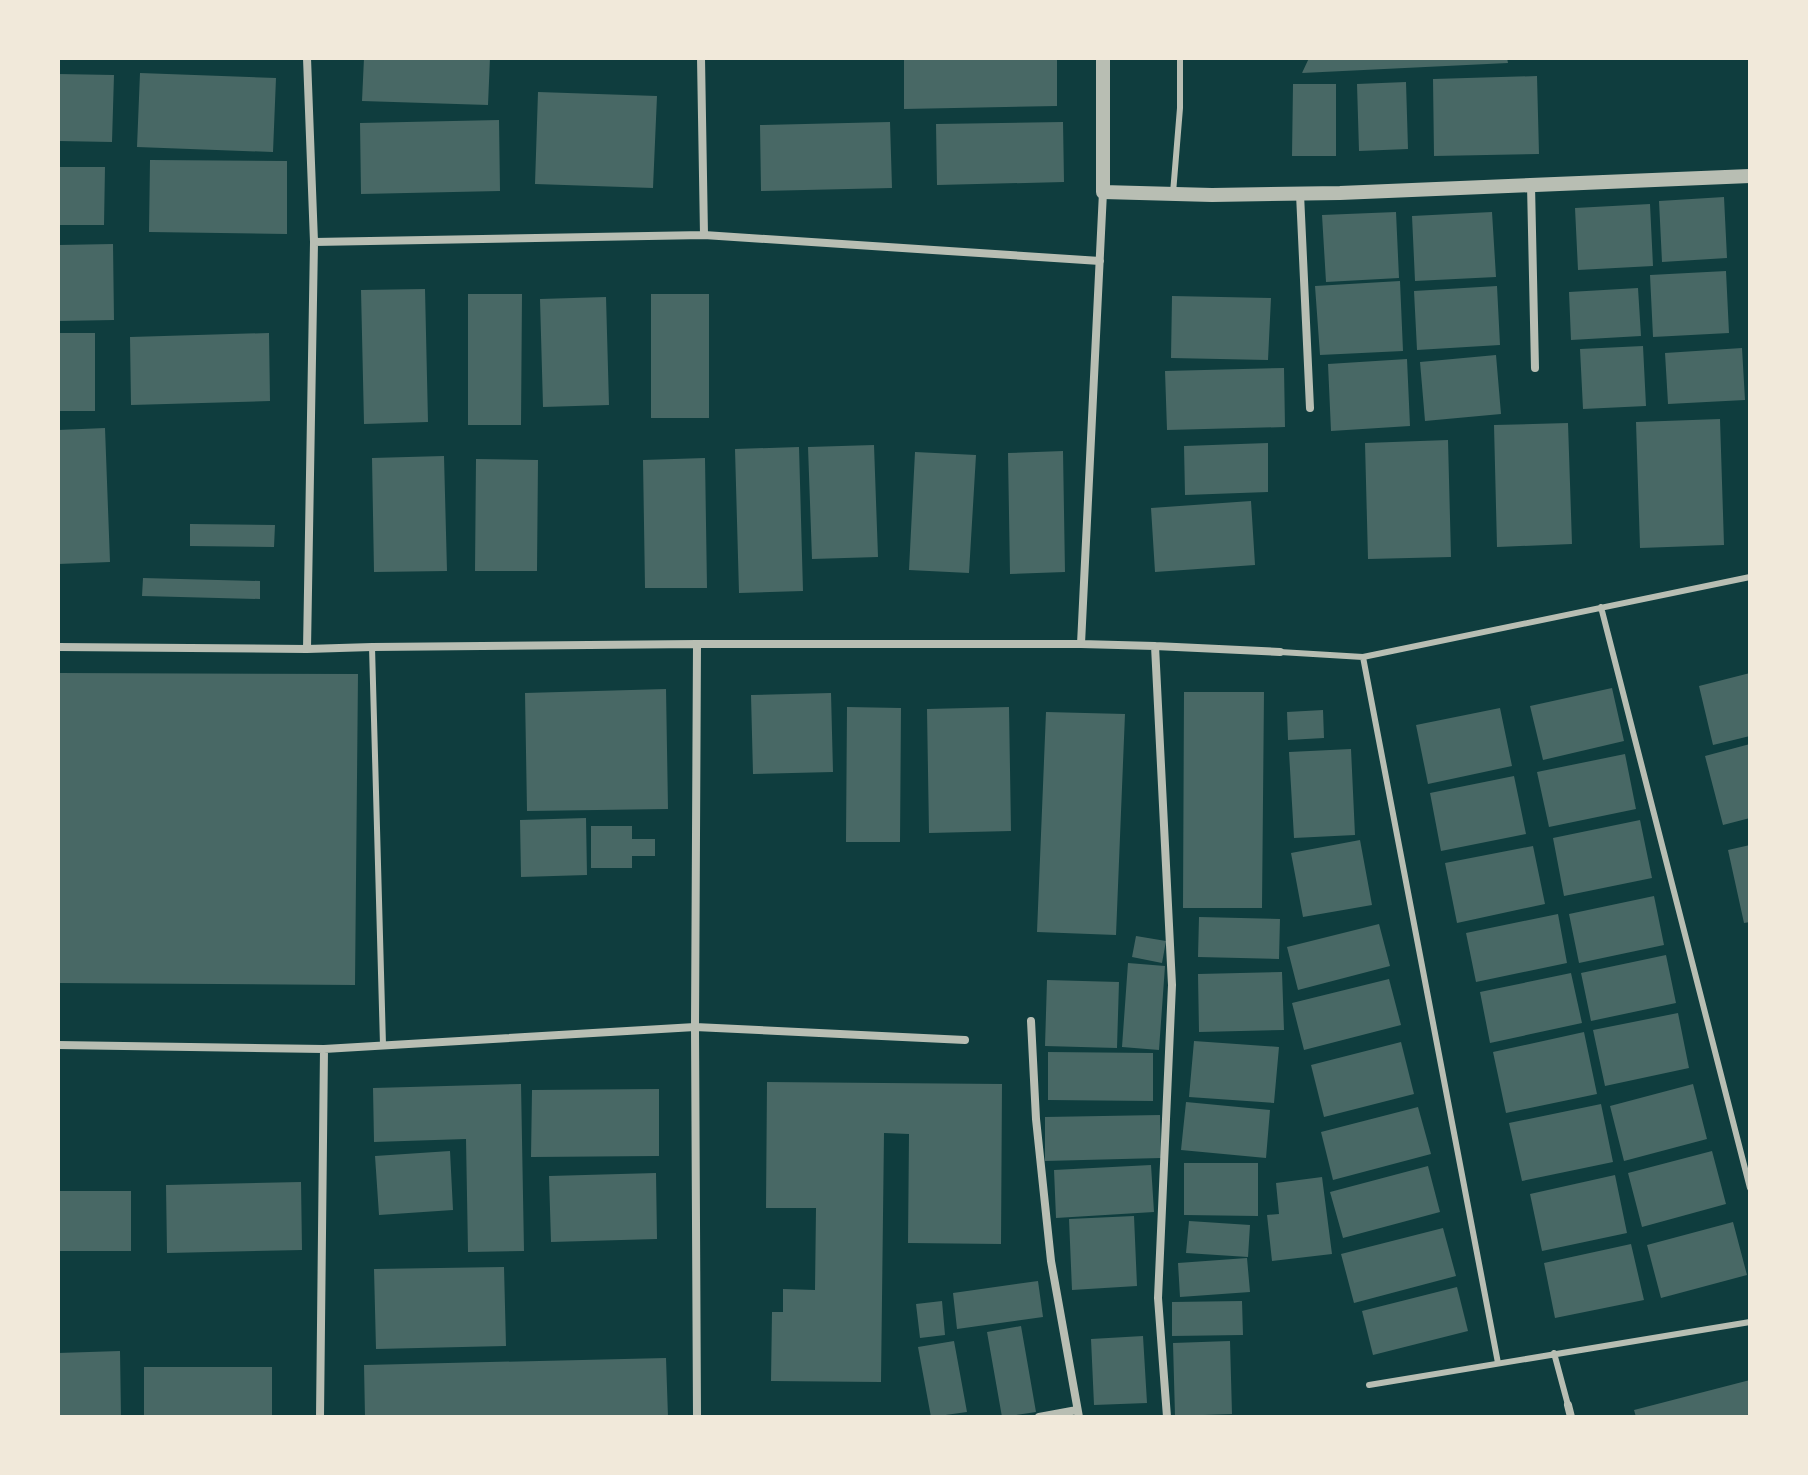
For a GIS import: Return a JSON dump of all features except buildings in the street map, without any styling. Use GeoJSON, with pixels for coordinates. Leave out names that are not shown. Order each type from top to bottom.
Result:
{"type":"FeatureCollection","features":[{"type":"Feature","properties":{"kind":"street"},"geometry":{"type":"LineString","coordinates":[[307,58],[314,242],[307,649]]}},
{"type":"Feature","properties":{"kind":"street"},"geometry":{"type":"LineString","coordinates":[[701,58],[704,235]]}},
{"type":"Feature","properties":{"kind":"street"},"geometry":{"type":"LineString","coordinates":[[1081,644],[1103,192],[1103,58]]}},
{"type":"Feature","properties":{"kind":"street"},"geometry":{"type":"LineString","coordinates":[[1103,192],[1300,194],[1750,176]]}},
{"type":"Feature","properties":{"kind":"street"},"geometry":{"type":"LineString","coordinates":[[1531,185],[1535,368]]}},
{"type":"Feature","properties":{"kind":"street"},"geometry":{"type":"LineString","coordinates":[[1300,194],[1310,408]]}},
{"type":"Feature","properties":{"kind":"street"},"geometry":{"type":"LineString","coordinates":[[314,242],[704,235],[1100,261]]}},
{"type":"Feature","properties":{"kind":"street"},"geometry":{"type":"LineString","coordinates":[[58,647],[307,649],[697,644],[1081,644],[1280,652]]}},
{"type":"Feature","properties":{"kind":"street"},"geometry":{"type":"LineString","coordinates":[[697,644],[697,1417]]}},
{"type":"Feature","properties":{"kind":"street"},"geometry":{"type":"LineString","coordinates":[[1155,646],[1172,985],[1158,1298],[1167,1417]]}},
{"type":"Feature","properties":{"kind":"street"},"geometry":{"type":"LineString","coordinates":[[1031,1021],[1036,1119],[1051,1261],[1078,1414],[1039,1417]]}},
{"type":"Feature","properties":{"kind":"street"},"geometry":{"type":"LineString","coordinates":[[58,1045],[324,1049],[695,1027],[965,1040]]}},
{"type":"Feature","properties":{"kind":"street"},"geometry":{"type":"LineString","coordinates":[[320,1417],[324,1049]]}},
{"type":"Feature","properties":{"kind":"street"},"geometry":{"type":"LineString","coordinates":[[1568,1405],[1571,1417]]}},
{"type":"Feature","properties":{"kind":"lane"},"geometry":{"type":"LineString","coordinates":[[1173,193],[1180,108],[1180,58]]}},
{"type":"Feature","properties":{"kind":"lane"},"geometry":{"type":"LineString","coordinates":[[1280,652],[1363,657],[1750,577]]}},
{"type":"Feature","properties":{"kind":"lane"},"geometry":{"type":"LineString","coordinates":[[1601,607],[1750,1188]]}},
{"type":"Feature","properties":{"kind":"lane"},"geometry":{"type":"LineString","coordinates":[[372,647],[383,1045]]}},
{"type":"Feature","properties":{"kind":"lane"},"geometry":{"type":"LineString","coordinates":[[1363,657],[1498,1363]]}},
{"type":"Feature","properties":{"kind":"lane"},"geometry":{"type":"LineString","coordinates":[[1369,1385],[1750,1322]]}},
{"type":"Feature","properties":{"kind":"lane"},"geometry":{"type":"LineString","coordinates":[[1554,1353],[1568,1405]]}}]}
